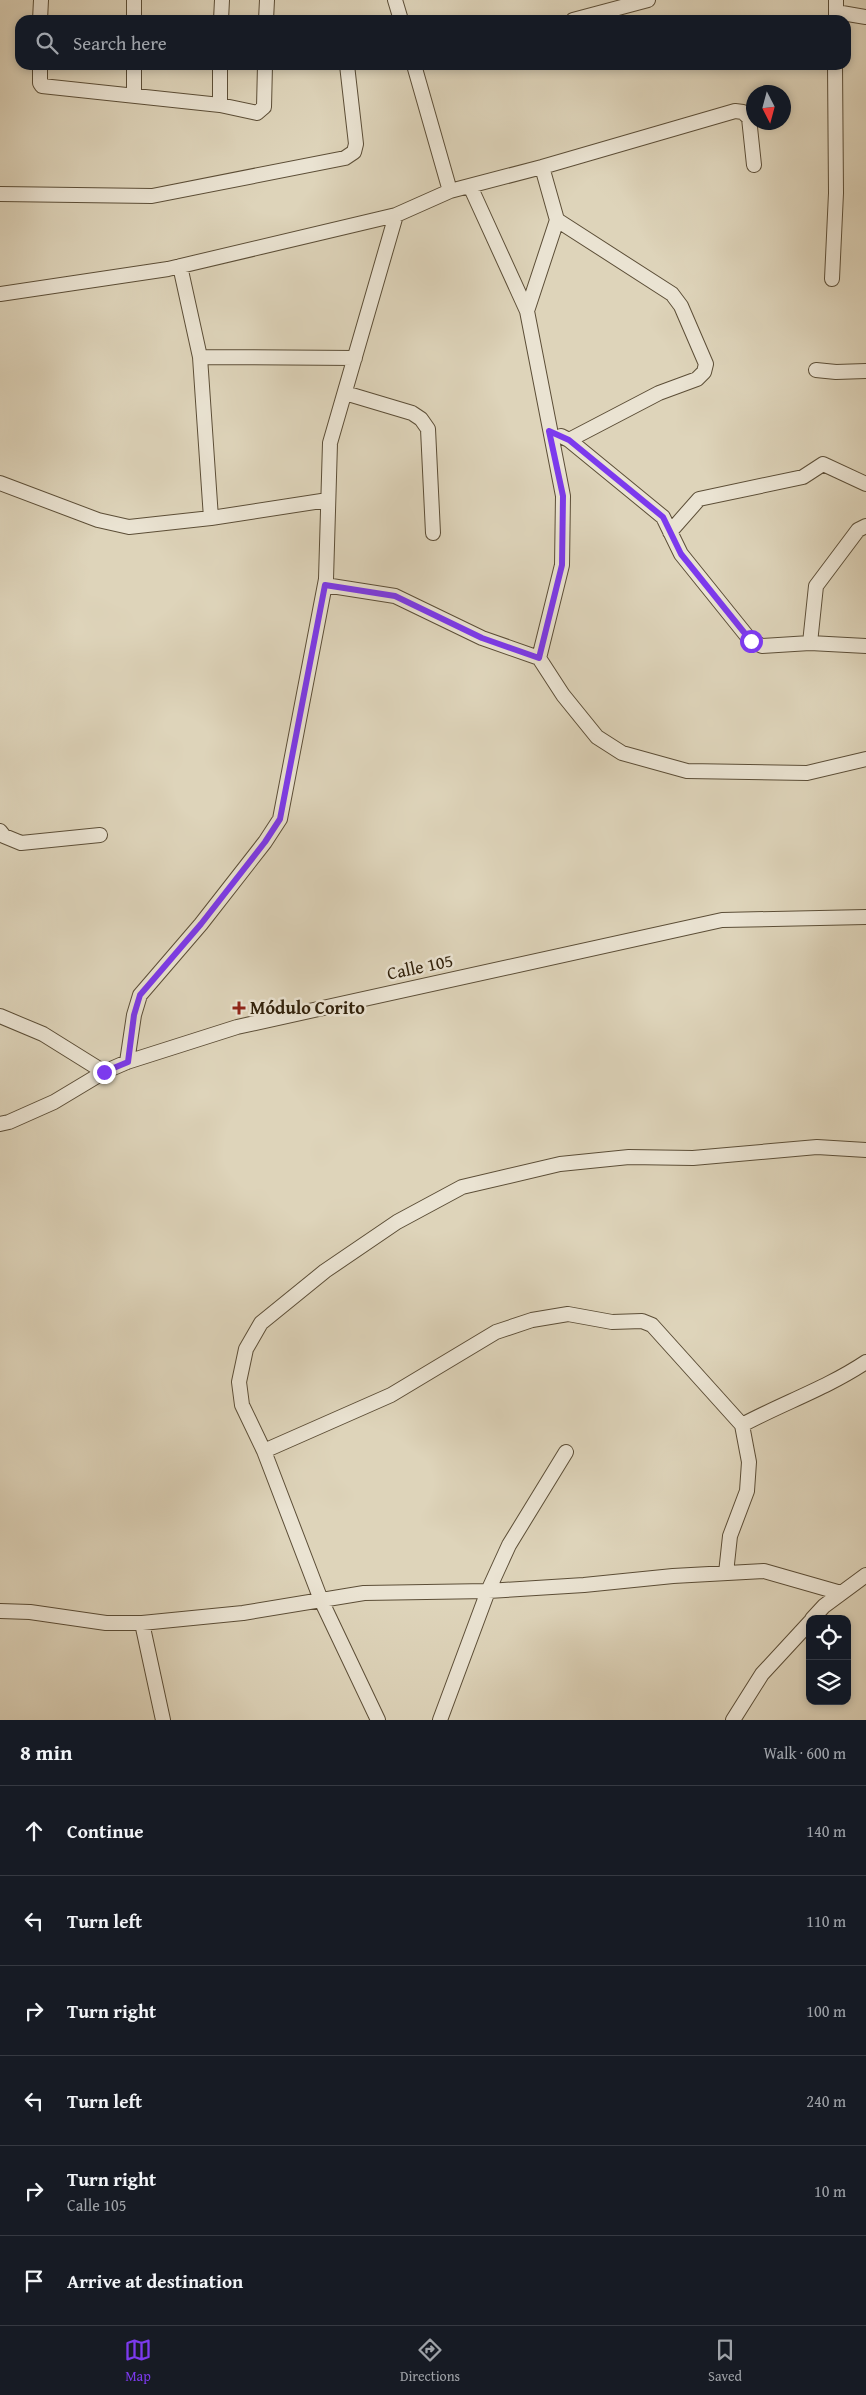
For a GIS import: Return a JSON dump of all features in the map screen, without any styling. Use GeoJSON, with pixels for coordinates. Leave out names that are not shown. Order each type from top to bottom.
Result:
{"type":"FeatureCollection","features":[{"type":"Feature","properties":{"kind":"street"},"geometry":{"type":"LineString","coordinates":[[40,15],[41,0]]}},
{"type":"Feature","properties":{"kind":"street"},"geometry":{"type":"LineString","coordinates":[[134,0],[134,15]]}},
{"type":"Feature","properties":{"kind":"street"},"geometry":{"type":"LineString","coordinates":[[221,15],[222,0]]}},
{"type":"Feature","properties":{"kind":"street"},"geometry":{"type":"LineString","coordinates":[[266,15],[267,0]]}},
{"type":"Feature","properties":{"kind":"street"},"geometry":{"type":"LineString","coordinates":[[395,0],[400,15]]}},
{"type":"Feature","properties":{"kind":"street"},"geometry":{"type":"LineString","coordinates":[[592,15],[648,0]]}},
{"type":"Feature","properties":{"kind":"street"},"geometry":{"type":"LineString","coordinates":[[836,11],[866,17]]}},
{"type":"Feature","properties":{"kind":"street"},"geometry":{"type":"LineString","coordinates":[[40,70],[40,83],[42,86],[220,105],[257,113],[264,106],[265,70]]}},
{"type":"Feature","properties":{"kind":"street"},"geometry":{"type":"LineString","coordinates":[[134,70],[134,96]]}},
{"type":"Feature","properties":{"kind":"street"},"geometry":{"type":"LineString","coordinates":[[220,70],[220,105]]}},
{"type":"Feature","properties":{"kind":"street"},"geometry":{"type":"LineString","coordinates":[[0,194],[152,196],[345,158],[354,152],[356,144],[348,70]]}},
{"type":"Feature","properties":{"kind":"street"},"geometry":{"type":"LineString","coordinates":[[415,70],[450,191]]}},
{"type":"Feature","properties":{"kind":"street"},"geometry":{"type":"LineString","coordinates":[[832,279],[836,193],[835,70]]}},
{"type":"Feature","properties":{"kind":"street"},"geometry":{"type":"LineString","coordinates":[[0,294],[180,266],[396,215],[450,191],[542,168],[735,111],[743,112],[749,118],[754,165]]}},
{"type":"Feature","properties":{"kind":"street"},"geometry":{"type":"LineString","coordinates":[[527,311],[557,220],[542,168]]}},
{"type":"Feature","properties":{"kind":"street"},"geometry":{"type":"LineString","coordinates":[[470,186],[527,311],[563,496],[562,565],[539,658]]}},
{"type":"Feature","properties":{"kind":"street"},"geometry":{"type":"LineString","coordinates":[[128,1062],[134,1015],[140,995],[201,924],[265,842],[280,819],[325,585],[330,443],[396,215]]}},
{"type":"Feature","properties":{"kind":"street"},"geometry":{"type":"LineString","coordinates":[[557,220],[672,294],[681,306],[706,364],[704,372],[697,379],[659,392],[569,440]]}},
{"type":"Feature","properties":{"kind":"street"},"geometry":{"type":"LineString","coordinates":[[180,266],[200,357],[211,518]]}},
{"type":"Feature","properties":{"kind":"street"},"geometry":{"type":"LineString","coordinates":[[200,357],[355,358]]}},
{"type":"Feature","properties":{"kind":"street"},"geometry":{"type":"LineString","coordinates":[[816,370],[836,372],[866,369]]}},
{"type":"Feature","properties":{"kind":"street"},"geometry":{"type":"LineString","coordinates":[[344,394],[412,413],[421,419],[428,429],[433,533]]}},
{"type":"Feature","properties":{"kind":"street"},"geometry":{"type":"LineString","coordinates":[[549,431],[569,440],[663,517],[681,554],[751,641],[762,646],[810,643],[866,646]]}},
{"type":"Feature","properties":{"kind":"street"},"geometry":{"type":"LineString","coordinates":[[670,532],[699,499],[803,477],[823,464],[866,484]]}},
{"type":"Feature","properties":{"kind":"street"},"geometry":{"type":"LineString","coordinates":[[0,482],[98,520],[130,527],[211,518],[328,500]]}},
{"type":"Feature","properties":{"kind":"street"},"geometry":{"type":"LineString","coordinates":[[810,643],[816,586],[858,530],[866,526]]}},
{"type":"Feature","properties":{"kind":"street"},"geometry":{"type":"LineString","coordinates":[[325,585],[395,596],[482,638],[539,658],[564,695],[597,737],[622,753],[697,772],[807,773],[866,759]]}},
{"type":"Feature","properties":{"kind":"street"},"geometry":{"type":"LineString","coordinates":[[0,832],[4,836],[20,843],[100,835]]}},
{"type":"Feature","properties":{"kind":"street","name":"Calle 105"},"geometry":{"type":"LineString","coordinates":[[0,1124],[9,1122],[54,1102],[104,1072],[128,1062],[238,1027],[722,920],[866,917]]}},
{"type":"Feature","properties":{"kind":"street"},"geometry":{"type":"LineString","coordinates":[[0,1016],[43,1034],[104,1072]]}},
{"type":"Feature","properties":{"kind":"street"},"geometry":{"type":"LineString","coordinates":[[378,1720],[321,1600],[264,1450],[242,1405],[239,1382],[246,1349],[261,1323],[325,1271],[397,1222],[462,1188],[560,1164],[628,1157],[693,1158],[818,1148],[866,1150]]}},
{"type":"Feature","properties":{"kind":"street"},"geometry":{"type":"LineString","coordinates":[[264,1450],[391,1395],[496,1332],[532,1320],[568,1314],[612,1322],[642,1321],[652,1325],[742,1425],[749,1462],[747,1491],[730,1536],[726,1573]]}},
{"type":"Feature","properties":{"kind":"street"},"geometry":{"type":"LineString","coordinates":[[742,1425],[776,1407],[843,1377],[866,1362]]}},
{"type":"Feature","properties":{"kind":"street"},"geometry":{"type":"LineString","coordinates":[[440,1720],[488,1591],[509,1545],[566,1452]]}},
{"type":"Feature","properties":{"kind":"street"},"geometry":{"type":"LineString","coordinates":[[0,1611],[30,1612],[106,1623],[142,1623],[243,1613],[364,1593],[488,1591],[764,1571],[841,1593]]}},
{"type":"Feature","properties":{"kind":"street"},"geometry":{"type":"LineString","coordinates":[[816,1615],[824,1606],[866,1575]]}},
{"type":"Feature","properties":{"kind":"street"},"geometry":{"type":"LineString","coordinates":[[142,1623],[163,1720]]}},
{"type":"Feature","properties":{"kind":"street"},"geometry":{"type":"LineString","coordinates":[[733,1720],[762,1674],[806,1626]]}},
{"type":"Feature","properties":{"kind":"place","name":"Módulo Corito"},"geometry":{"type":"Point","coordinates":[239,1008]}},
{"type":"Feature","properties":{"kind":"route"},"geometry":{"type":"LineString","coordinates":[[104,1072],[128,1062],[134,1015],[140,995],[201,924],[265,842],[280,819],[325,585],[395,596],[482,638],[539,658],[562,565],[563,496],[549,431],[569,440],[663,517],[681,554],[751,641]]}}]}
